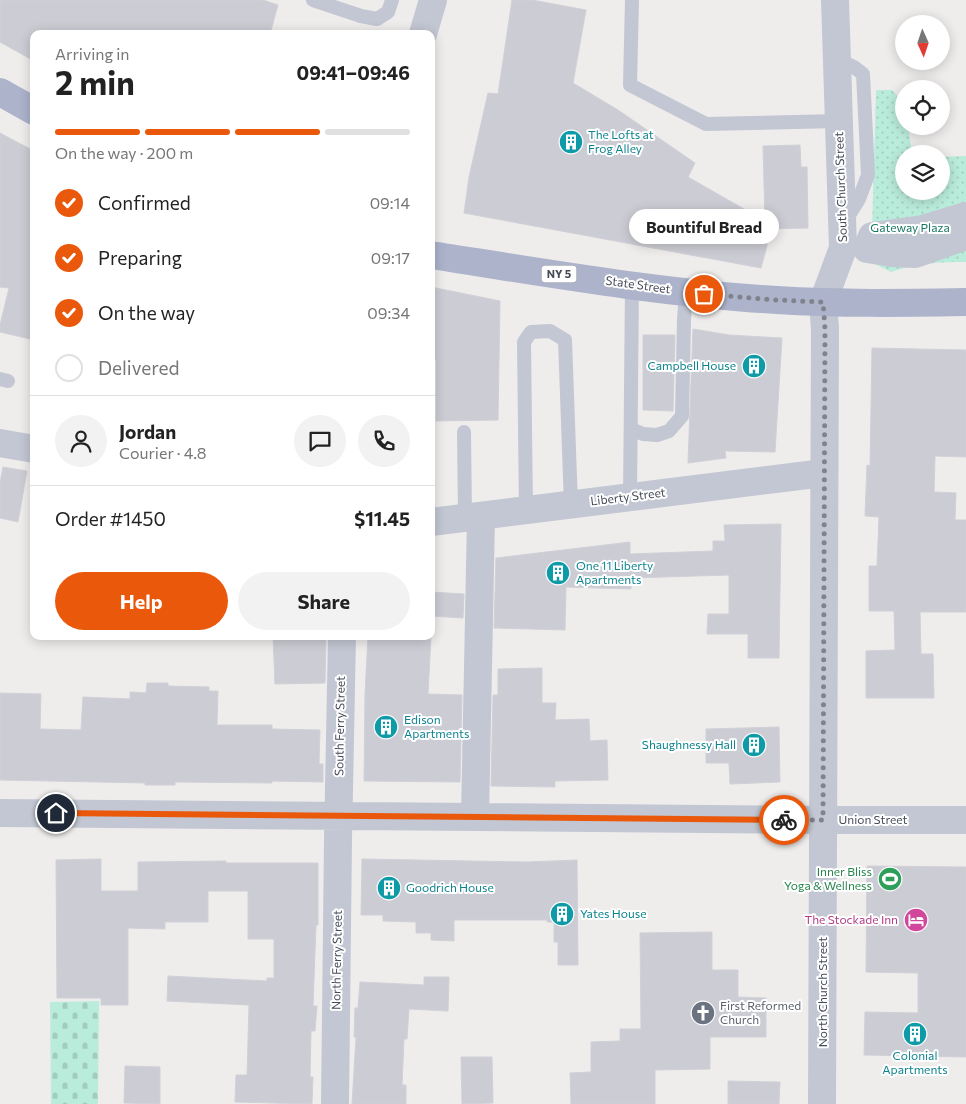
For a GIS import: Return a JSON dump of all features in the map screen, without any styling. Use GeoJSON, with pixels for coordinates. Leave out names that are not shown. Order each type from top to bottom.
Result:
{"type":"FeatureCollection","features":[{"type":"Feature","properties":{"kind":"main road"},"geometry":{"type":"LineString","coordinates":[[0,92],[30,109]]}},
{"type":"Feature","properties":{"kind":"main road","name":"State Street"},"geometry":{"type":"LineString","coordinates":[[435,256],[686,292],[776,300],[871,303],[966,302]]}},
{"type":"Feature","properties":{"kind":"street"},"geometry":{"type":"LineString","coordinates":[[424,30],[433,0]]}},
{"type":"Feature","properties":{"kind":"street","name":"South Church Street"},"geometry":{"type":"LineString","coordinates":[[823,820],[825,329],[823,302],[842,248],[835,0]]}},
{"type":"Feature","properties":{"kind":"street"},"geometry":{"type":"LineString","coordinates":[[966,216],[922,229],[872,236],[868,249],[915,254],[966,236]]}},
{"type":"Feature","properties":{"kind":"street"},"geometry":{"type":"LineString","coordinates":[[0,443],[30,448]]}},
{"type":"Feature","properties":{"kind":"street","name":"Liberty Street"},"geometry":{"type":"LineString","coordinates":[[435,522],[824,472]]}},
{"type":"Feature","properties":{"kind":"street"},"geometry":{"type":"LineString","coordinates":[[473,518],[475,817]]}},
{"type":"Feature","properties":{"kind":"street","name":"South Ferry Street"},"geometry":{"type":"LineString","coordinates":[[338,816],[342,640]]}},
{"type":"Feature","properties":{"kind":"street","name":"Union Street"},"geometry":{"type":"LineString","coordinates":[[0,813],[966,820]]}},
{"type":"Feature","properties":{"kind":"street","name":"North Ferry Street"},"geometry":{"type":"LineString","coordinates":[[335,1104],[338,816]]}},
{"type":"Feature","properties":{"kind":"street","name":"North Church Street"},"geometry":{"type":"LineString","coordinates":[[822,1104],[823,820]]}},
{"type":"Feature","properties":{"kind":"lane"},"geometry":{"type":"LineString","coordinates":[[313,0],[361,16],[377,19],[388,12],[392,0]]}},
{"type":"Feature","properties":{"kind":"lane"},"geometry":{"type":"LineString","coordinates":[[632,0],[630,85],[706,124],[839,121]]}},
{"type":"Feature","properties":{"kind":"lane"},"geometry":{"type":"LineString","coordinates":[[837,59],[854,67],[863,74],[868,175],[859,199],[842,227]]}},
{"type":"Feature","properties":{"kind":"lane"},"geometry":{"type":"LineString","coordinates":[[630,497],[632,284]]}},
{"type":"Feature","properties":{"kind":"lane"},"geometry":{"type":"LineString","coordinates":[[631,429],[644,434],[657,435],[668,431],[682,416],[686,292]]}},
{"type":"Feature","properties":{"kind":"lane"},"geometry":{"type":"LineString","coordinates":[[526,511],[524,342],[531,332],[550,331],[565,340],[571,505]]}},
{"type":"Feature","properties":{"kind":"lane"},"geometry":{"type":"LineString","coordinates":[[464,432],[473,518]]}},
{"type":"Feature","properties":{"kind":"green space","name":"Gateway Plaza"},"geometry":{"type":"Polygon","coordinates":[[[876,90],[892,90],[895,93],[895,135],[909,135],[911,145],[895,145],[895,200],[950,200],[950,157],[966,156],[966,262],[928,264],[891,272],[867,260],[872,231],[876,90]]]}},
{"type":"Feature","properties":{"kind":"green space"},"geometry":{"type":"Polygon","coordinates":[[[99,1001],[98,1104],[51,1104],[50,1002],[99,1001]]]}},
{"type":"Feature","properties":{"kind":"building"},"geometry":{"type":"Polygon","coordinates":[[[0,0],[263,0],[278,5],[271,30],[30,30],[30,59],[0,42],[0,0]]]}},
{"type":"Feature","properties":{"kind":"building","name":"The Lofts at Frog Alley"},"geometry":{"type":"Polygon","coordinates":[[[512,0],[532,0],[586,10],[573,83],[618,110],[695,163],[688,177],[765,221],[763,146],[800,145],[801,167],[807,167],[808,228],[766,229],[767,246],[761,268],[464,213],[469,177],[488,93],[498,94],[512,0]]]}},
{"type":"Feature","properties":{"kind":"building"},"geometry":{"type":"Polygon","coordinates":[[[0,133],[30,149],[30,339],[0,332],[9,288],[0,287],[0,133]]]}},
{"type":"Feature","properties":{"kind":"building"},"geometry":{"type":"Polygon","coordinates":[[[435,288],[500,301],[498,420],[436,421],[435,288]]]}},
{"type":"Feature","properties":{"kind":"building"},"geometry":{"type":"Polygon","coordinates":[[[693,329],[729,335],[782,338],[775,452],[725,451],[726,458],[688,463],[693,329]]]}},
{"type":"Feature","properties":{"kind":"building"},"geometry":{"type":"Polygon","coordinates":[[[643,335],[675,335],[673,411],[643,410],[643,335]]]}},
{"type":"Feature","properties":{"kind":"building"},"geometry":{"type":"Polygon","coordinates":[[[872,348],[966,350],[966,457],[935,456],[934,492],[956,493],[955,520],[966,520],[966,612],[920,612],[921,654],[933,654],[934,698],[866,698],[866,651],[895,650],[894,611],[869,611],[869,566],[877,566],[879,517],[865,516],[867,465],[870,466],[872,348]]]}},
{"type":"Feature","properties":{"kind":"building"},"geometry":{"type":"Polygon","coordinates":[[[3,467],[27,471],[18,522],[0,518],[0,483],[3,467]]]}},
{"type":"Feature","properties":{"kind":"building"},"geometry":{"type":"Polygon","coordinates":[[[781,524],[779,658],[748,658],[748,634],[707,634],[708,614],[729,614],[729,575],[631,578],[631,589],[566,587],[565,630],[494,628],[496,558],[630,542],[630,554],[713,551],[713,541],[725,541],[724,525],[781,524]]]}},
{"type":"Feature","properties":{"kind":"building"},"geometry":{"type":"Polygon","coordinates":[[[435,592],[464,594],[463,618],[435,616],[435,592]]]}},
{"type":"Feature","properties":{"kind":"building"},"geometry":{"type":"Polygon","coordinates":[[[273,640],[326,640],[325,683],[275,684],[273,640]]]}},
{"type":"Feature","properties":{"kind":"building","name":"Edison Apartments"},"geometry":{"type":"Polygon","coordinates":[[[368,640],[431,640],[428,694],[462,695],[460,782],[364,781],[368,640]]]}},
{"type":"Feature","properties":{"kind":"building"},"geometry":{"type":"Polygon","coordinates":[[[542,668],[542,703],[556,703],[555,720],[589,719],[590,741],[607,740],[608,780],[555,781],[555,787],[491,786],[493,695],[498,695],[498,669],[542,668]]]}},
{"type":"Feature","properties":{"kind":"building"},"geometry":{"type":"Polygon","coordinates":[[[147,683],[168,683],[168,686],[209,687],[209,691],[218,691],[217,725],[272,725],[272,729],[320,730],[319,764],[323,764],[323,782],[175,782],[175,785],[145,785],[145,783],[0,780],[0,693],[41,694],[40,729],[81,730],[83,697],[130,699],[130,692],[146,693],[147,683]]]}},
{"type":"Feature","properties":{"kind":"building","name":"Shaughnessy Hall"},"geometry":{"type":"Polygon","coordinates":[[[779,727],[780,782],[730,784],[729,763],[706,763],[706,729],[779,727]]]}},
{"type":"Feature","properties":{"kind":"building"},"geometry":{"type":"Polygon","coordinates":[[[101,859],[101,891],[138,891],[138,862],[318,863],[318,925],[316,925],[313,1006],[317,1006],[315,1031],[311,1031],[310,1077],[313,1077],[312,1104],[235,1102],[236,1075],[247,1075],[249,1005],[167,1001],[168,976],[267,981],[267,978],[274,978],[274,939],[248,939],[248,891],[208,891],[208,922],[165,922],[165,929],[128,928],[128,1005],[101,1005],[101,998],[57,998],[56,860],[101,859]]]}},
{"type":"Feature","properties":{"kind":"building"},"geometry":{"type":"Polygon","coordinates":[[[362,859],[527,862],[577,860],[578,965],[558,965],[558,942],[554,942],[554,922],[547,922],[547,920],[454,920],[454,941],[431,940],[431,933],[416,933],[416,922],[383,921],[383,915],[361,915],[362,859]]]}},
{"type":"Feature","properties":{"kind":"building","name":"The Stockade Inn"},"geometry":{"type":"Polygon","coordinates":[[[867,866],[966,867],[966,1057],[864,1055],[865,1012],[918,1013],[918,973],[866,972],[867,866]]]}},
{"type":"Feature","properties":{"kind":"building","name":"First Reformed Church"},"geometry":{"type":"Polygon","coordinates":[[[712,932],[712,970],[738,970],[738,997],[766,998],[766,1037],[710,1037],[710,1069],[655,1070],[655,1104],[571,1104],[570,1073],[591,1072],[591,1042],[620,1041],[620,1029],[641,1029],[640,933],[712,932]]]}},
{"type":"Feature","properties":{"kind":"building"},"geometry":{"type":"Polygon","coordinates":[[[424,977],[449,977],[448,1011],[409,1009],[407,1039],[404,1039],[402,1085],[406,1085],[406,1104],[352,1104],[356,1037],[354,1037],[355,1008],[358,1008],[360,982],[424,985],[424,977]]]}},
{"type":"Feature","properties":{"kind":"building"},"geometry":{"type":"Polygon","coordinates":[[[461,1057],[492,1057],[493,1103],[462,1104],[461,1057]]]}},
{"type":"Feature","properties":{"kind":"building"},"geometry":{"type":"Polygon","coordinates":[[[125,1066],[160,1067],[160,1104],[124,1103],[125,1066]]]}},
{"type":"Feature","properties":{"kind":"building"},"geometry":{"type":"Polygon","coordinates":[[[728,1081],[780,1082],[779,1104],[728,1104],[728,1081]]]}},
{"type":"Feature","properties":{"kind":"way so far"},"geometry":{"type":"LineString","coordinates":[[704,294],[823,302],[825,329],[823,820],[784,820]]}},
{"type":"Feature","properties":{"kind":"place","name":"The Lofts at Frog Alley"},"geometry":{"type":"Point","coordinates":[571,142]}},
{"type":"Feature","properties":{"kind":"place","name":"Bountiful Bread"},"geometry":{"type":"Point","coordinates":[704,294]}},
{"type":"Feature","properties":{"kind":"place","name":"Campbell House"},"geometry":{"type":"Point","coordinates":[754,366]}},
{"type":"Feature","properties":{"kind":"place","name":"One 11 Liberty Apartments"},"geometry":{"type":"Point","coordinates":[558,573]}},
{"type":"Feature","properties":{"kind":"place","name":"Edison Apartments"},"geometry":{"type":"Point","coordinates":[386,727]}},
{"type":"Feature","properties":{"kind":"place","name":"Shaughnessy Hall"},"geometry":{"type":"Point","coordinates":[754,745]}},
{"type":"Feature","properties":{"kind":"place","name":"Inner Bliss Yoga & Wellness"},"geometry":{"type":"Point","coordinates":[890,879]}},
{"type":"Feature","properties":{"kind":"place","name":"Goodrich House"},"geometry":{"type":"Point","coordinates":[389,888]}},
{"type":"Feature","properties":{"kind":"place","name":"Yates House"},"geometry":{"type":"Point","coordinates":[562,914]}},
{"type":"Feature","properties":{"kind":"place","name":"The Stockade Inn"},"geometry":{"type":"Point","coordinates":[916,920]}},
{"type":"Feature","properties":{"kind":"place","name":"First Reformed Church"},"geometry":{"type":"Point","coordinates":[703,1013]}},
{"type":"Feature","properties":{"kind":"place","name":"Colonial Apartments"},"geometry":{"type":"Point","coordinates":[915,1034]}},
{"type":"Feature","properties":{"kind":"route"},"geometry":{"type":"LineString","coordinates":[[56,813],[784,820]]}}]}
